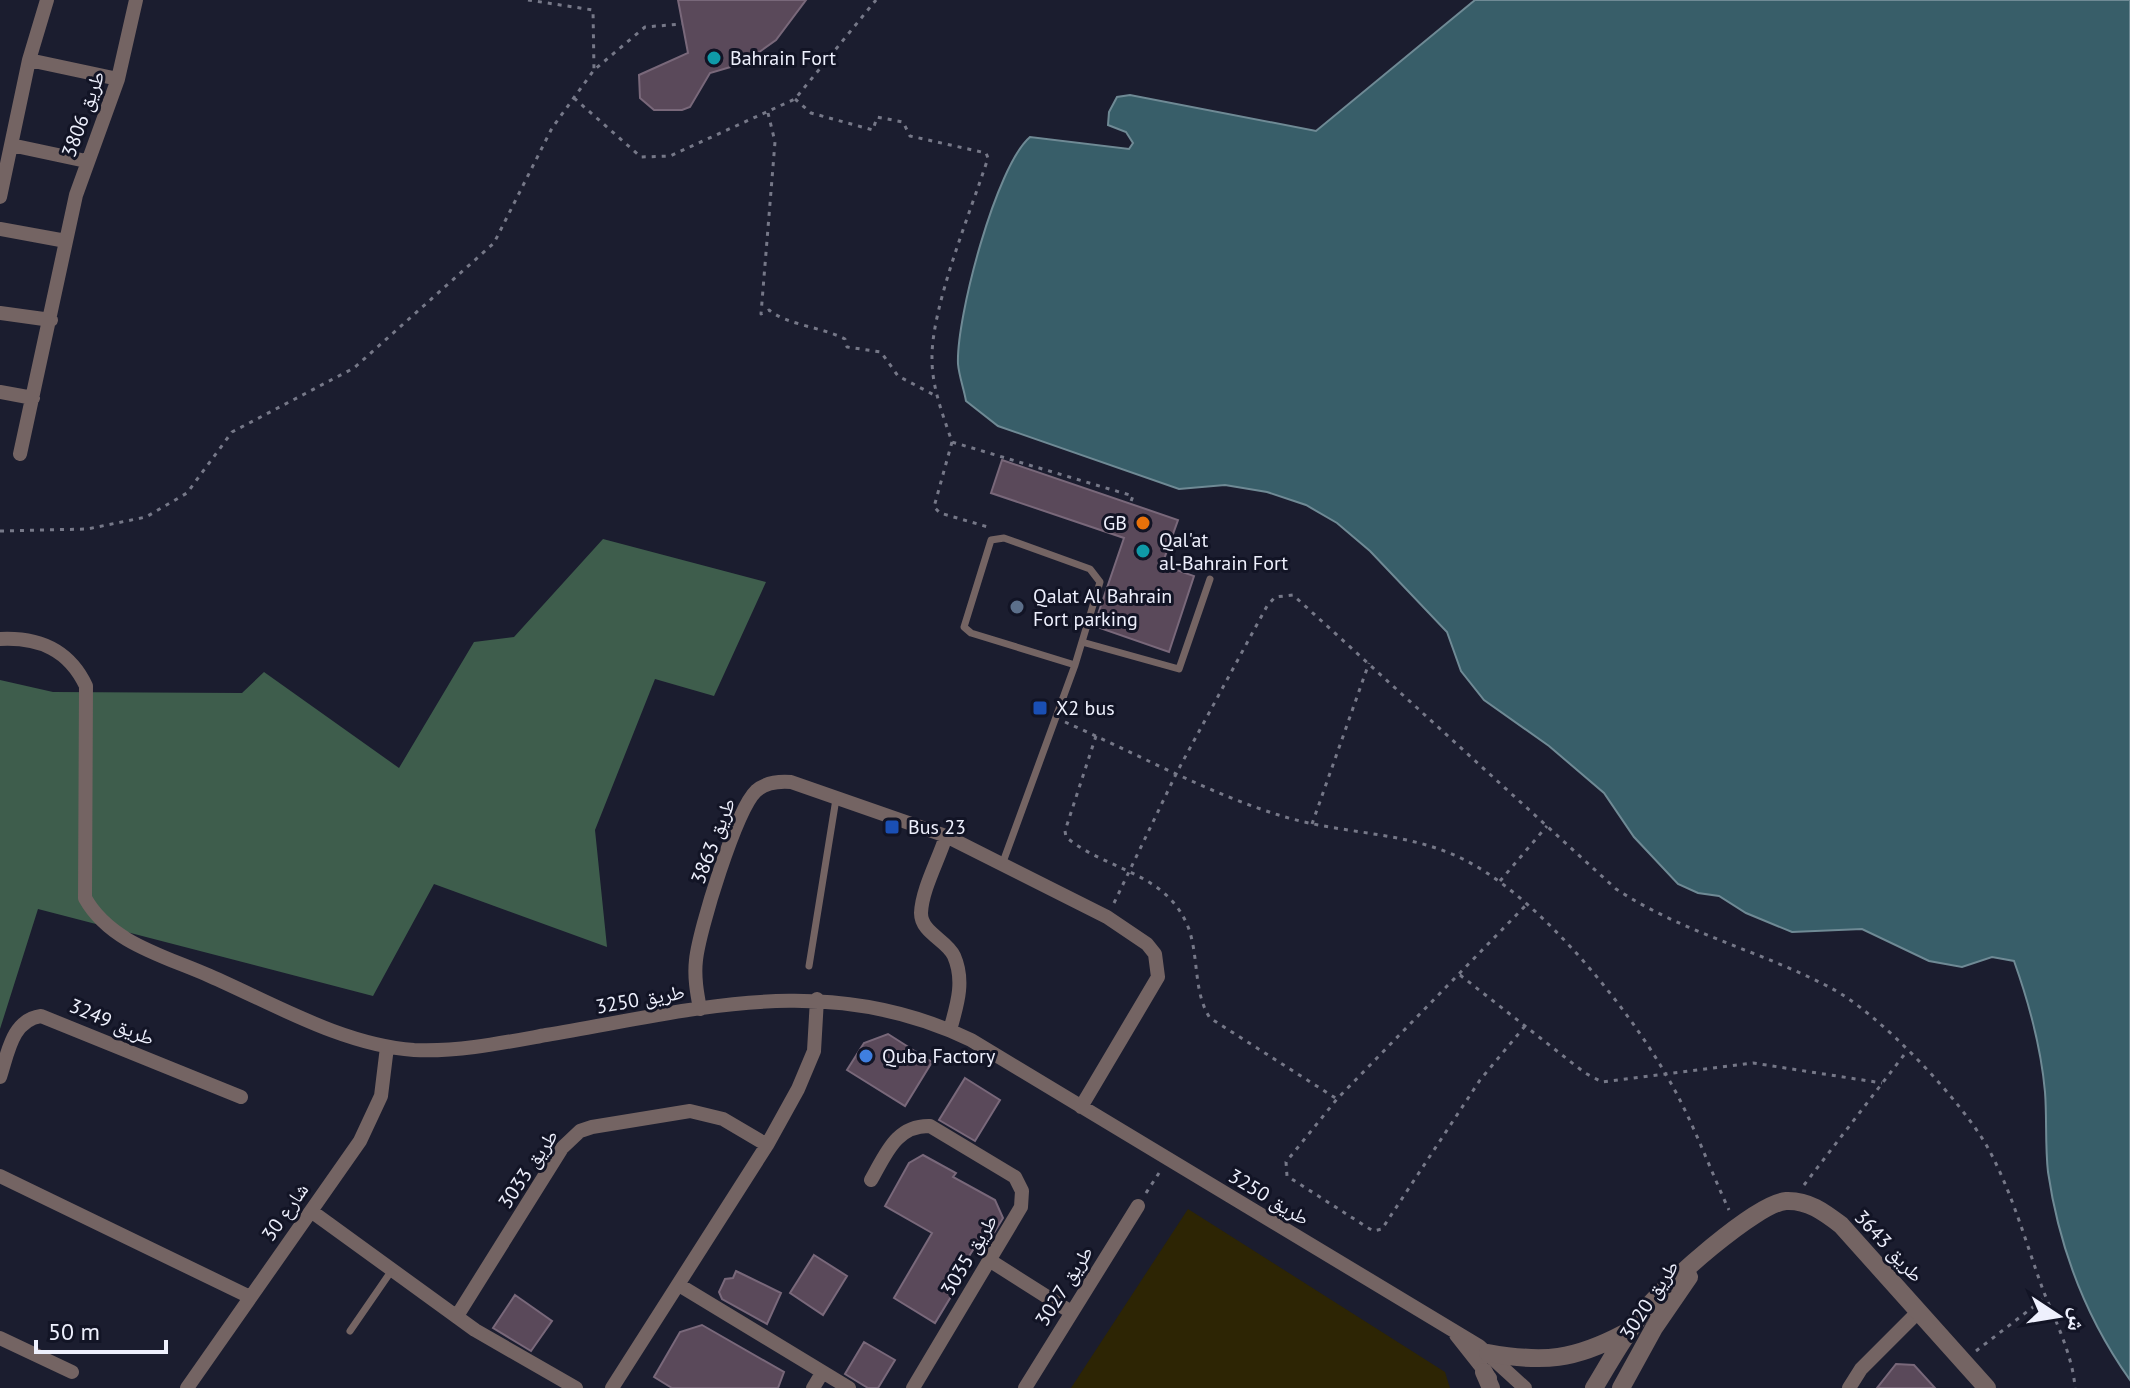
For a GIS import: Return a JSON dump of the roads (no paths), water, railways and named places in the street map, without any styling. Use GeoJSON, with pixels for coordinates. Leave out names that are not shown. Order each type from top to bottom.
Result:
{"type":"FeatureCollection","features":[{"type":"Feature","properties":{"kind":"street"},"geometry":{"type":"LineString","coordinates":[[0,197],[29,60],[47,0]]}},
{"type":"Feature","properties":{"kind":"street","name":"طريق 3806"},"geometry":{"type":"LineString","coordinates":[[20,454],[86,161],[118,79],[136,0]]}},
{"type":"Feature","properties":{"kind":"street"},"geometry":{"type":"LineString","coordinates":[[29,60],[118,79]]}},
{"type":"Feature","properties":{"kind":"street"},"geometry":{"type":"LineString","coordinates":[[11,145],[86,161]]}},
{"type":"Feature","properties":{"kind":"street"},"geometry":{"type":"LineString","coordinates":[[0,229],[66,241]]}},
{"type":"Feature","properties":{"kind":"street"},"geometry":{"type":"LineString","coordinates":[[0,313],[51,320]]}},
{"type":"Feature","properties":{"kind":"street"},"geometry":{"type":"LineString","coordinates":[[0,392],[33,398]]}},
{"type":"Feature","properties":{"kind":"street","name":"طريق 3250"},"geometry":{"type":"LineString","coordinates":[[0,629],[17,638],[61,651],[76,666],[86,686],[85,898],[95,916],[127,939],[337,1031],[387,1047],[442,1051],[473,1048],[758,1001],[817,999],[879,1007],[950,1030],[1081,1107],[1488,1353],[1525,1388]]}},
{"type":"Feature","properties":{"kind":"street","name":"طريق 3250"},"geometry":{"type":"LineString","coordinates":[[0,639],[17,638]]}},
{"type":"Feature","properties":{"kind":"street","name":"طريق 3863"},"geometry":{"type":"LineString","coordinates":[[700,1009],[695,973],[701,937],[729,849],[750,798],[768,783],[779,781],[946,836],[1003,862],[1107,917],[1155,954],[1158,977],[1081,1107]]}},
{"type":"Feature","properties":{"kind":"street"},"geometry":{"type":"LineString","coordinates":[[946,836],[921,912],[923,925],[954,953],[959,970],[960,992],[950,1030]]}},
{"type":"Feature","properties":{"kind":"street"},"geometry":{"type":"LineString","coordinates":[[612,1388],[767,1145],[809,1067],[817,1032],[817,999]]}},
{"type":"Feature","properties":{"kind":"street","name":"طريق 3249"},"geometry":{"type":"LineString","coordinates":[[0,1077],[22,1022],[41,1016],[241,1097]]}},
{"type":"Feature","properties":{"kind":"street","name":"شارع 30"},"geometry":{"type":"LineString","coordinates":[[187,1388],[372,1119],[386,1072],[387,1047]]}},
{"type":"Feature","properties":{"kind":"street","name":"طريق 3033"},"geometry":{"type":"LineString","coordinates":[[457,1316],[562,1148],[580,1131],[690,1111],[723,1119],[767,1145]]}},
{"type":"Feature","properties":{"kind":"street","name":"طريق 3035"},"geometry":{"type":"LineString","coordinates":[[871,1180],[901,1132],[915,1126],[930,1126],[1015,1177],[1022,1191],[1021,1207],[913,1388]]}},
{"type":"Feature","properties":{"kind":"street"},"geometry":{"type":"LineString","coordinates":[[0,1176],[250,1297]]}},
{"type":"Feature","properties":{"kind":"street","name":"طريق 3643"},"geometry":{"type":"LineString","coordinates":[[1702,1259],[1768,1205],[1792,1201],[1817,1208],[1841,1225],[1987,1388]]}},
{"type":"Feature","properties":{"kind":"street","name":"طريق 3027"},"geometry":{"type":"LineString","coordinates":[[1025,1388],[1138,1206]]}},
{"type":"Feature","properties":{"kind":"street"},"geometry":{"type":"LineString","coordinates":[[311,1211],[457,1316],[576,1388]]}},
{"type":"Feature","properties":{"kind":"street","name":"طريق 3020"},"geometry":{"type":"LineString","coordinates":[[1594,1388],[1628,1332],[1661,1292],[1702,1259]]}},
{"type":"Feature","properties":{"kind":"street","name":"طريق 3020"},"geometry":{"type":"LineString","coordinates":[[1621,1388],[1654,1328],[1702,1259]]}},
{"type":"Feature","properties":{"kind":"street"},"geometry":{"type":"LineString","coordinates":[[989,1260],[1071,1312]]}},
{"type":"Feature","properties":{"kind":"street"},"geometry":{"type":"LineString","coordinates":[[679,1285],[849,1388]]}},
{"type":"Feature","properties":{"kind":"street","name":"طريق 3643"},"geometry":{"type":"LineString","coordinates":[[1849,1388],[1861,1369],[1919,1311]]}},
{"type":"Feature","properties":{"kind":"street"},"geometry":{"type":"LineString","coordinates":[[1488,1353],[1523,1359],[1571,1357],[1594,1350],[1628,1332]]}},
{"type":"Feature","properties":{"kind":"street","name":"طريق 3250"},"geometry":{"type":"LineString","coordinates":[[1455,1335],[1487,1380],[1499,1388]]}},
{"type":"Feature","properties":{"kind":"street"},"geometry":{"type":"LineString","coordinates":[[0,1338],[72,1372]]}},
{"type":"Feature","properties":{"kind":"street"},"geometry":{"type":"LineString","coordinates":[[813,1388],[822,1373]]}},
{"type":"Feature","properties":{"kind":"lane"},"geometry":{"type":"LineString","coordinates":[[1003,862],[1075,665],[1099,576],[1090,569],[1000,538],[991,540],[986,548],[964,627],[971,633],[1075,665]]}},
{"type":"Feature","properties":{"kind":"lane"},"geometry":{"type":"LineString","coordinates":[[1082,642],[1179,669],[1210,579]]}},
{"type":"Feature","properties":{"kind":"lane"},"geometry":{"type":"LineString","coordinates":[[809,966],[836,799]]}},
{"type":"Feature","properties":{"kind":"lane"},"geometry":{"type":"LineString","coordinates":[[350,1331],[392,1270]]}},
{"type":"Feature","properties":{"kind":"water"},"geometry":{"type":"Polygon","coordinates":[[[1475,0],[2130,0],[2130,1380],[2088,1307],[2059,1227],[2048,1172],[2041,1058],[2014,961],[1992,957],[1962,967],[1929,961],[1862,929],[1792,932],[1746,913],[1719,896],[1698,893],[1678,884],[1634,837],[1604,793],[1549,746],[1484,700],[1461,671],[1447,632],[1370,551],[1337,523],[1306,505],[1267,492],[1225,485],[1179,489],[998,426],[966,401],[958,364],[971,280],[980,244],[1004,178],[1017,153],[1030,137],[1129,149],[1133,143],[1126,132],[1108,125],[1109,112],[1117,97],[1130,95],[1316,131],[1475,0]]]}},
{"type":"Feature","properties":{"kind":"place","name":"Bahrain Fort"},"geometry":{"type":"Point","coordinates":[714,58]}},
{"type":"Feature","properties":{"kind":"place","name":"GB"},"geometry":{"type":"Point","coordinates":[1143,523]}},
{"type":"Feature","properties":{"kind":"place","name":"Qal'at al-Bahrain Fort"},"geometry":{"type":"Point","coordinates":[1143,551]}},
{"type":"Feature","properties":{"kind":"place","name":"Qalat Al Bahrain Fort parking"},"geometry":{"type":"Point","coordinates":[1017,607]}},
{"type":"Feature","properties":{"kind":"place","name":"X2 bus"},"geometry":{"type":"Point","coordinates":[1040,708]}},
{"type":"Feature","properties":{"kind":"place","name":"Bus 23"},"geometry":{"type":"Point","coordinates":[892,827]}},
{"type":"Feature","properties":{"kind":"place","name":"Quba Factory"},"geometry":{"type":"Point","coordinates":[866,1056]}}]}
